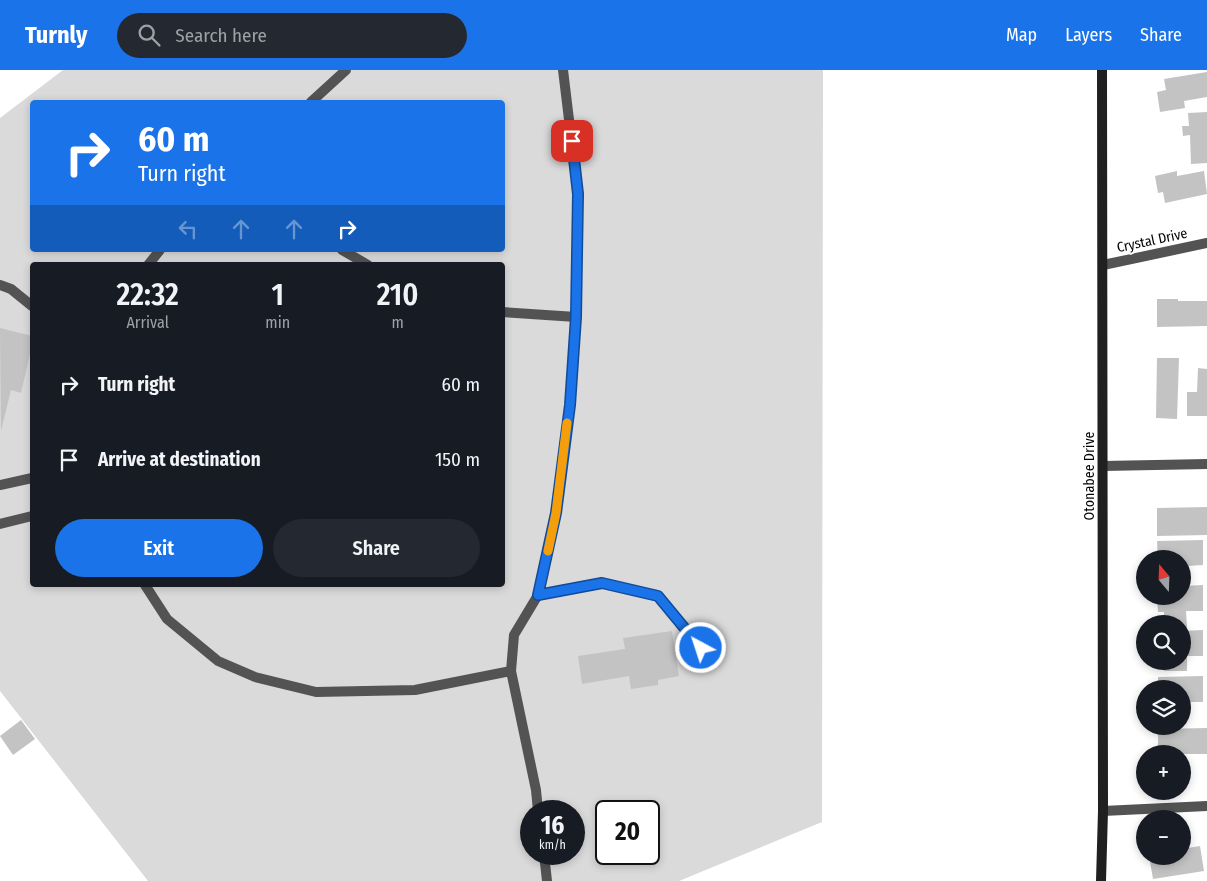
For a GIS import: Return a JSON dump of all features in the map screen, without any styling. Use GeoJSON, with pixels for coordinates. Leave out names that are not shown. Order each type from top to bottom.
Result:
{"type":"FeatureCollection","features":[{"type":"Feature","properties":{"kind":"street"},"geometry":{"type":"LineString","coordinates":[[313,100],[346,70]]}},
{"type":"Feature","properties":{"kind":"street"},"geometry":{"type":"LineString","coordinates":[[537,800],[511,671],[514,635],[538,595],[556,513],[570,405],[576,317],[578,194],[564,70]]}},
{"type":"Feature","properties":{"kind":"street","name":"Otonabee Drive"},"geometry":{"type":"LineString","coordinates":[[1101,881],[1104,811],[1102,70]]}},
{"type":"Feature","properties":{"kind":"street","name":"Crystal Drive"},"geometry":{"type":"LineString","coordinates":[[1103,265],[1207,242]]}},
{"type":"Feature","properties":{"kind":"street"},"geometry":{"type":"LineString","coordinates":[[150,262],[158,252]]}},
{"type":"Feature","properties":{"kind":"street"},"geometry":{"type":"LineString","coordinates":[[345,252],[363,262]]}},
{"type":"Feature","properties":{"kind":"street"},"geometry":{"type":"LineString","coordinates":[[0,285],[11,289],[30,304]]}},
{"type":"Feature","properties":{"kind":"street"},"geometry":{"type":"LineString","coordinates":[[505,312],[576,317]]}},
{"type":"Feature","properties":{"kind":"street"},"geometry":{"type":"LineString","coordinates":[[1103,466],[1207,464]]}},
{"type":"Feature","properties":{"kind":"street"},"geometry":{"type":"LineString","coordinates":[[0,485],[30,478]]}},
{"type":"Feature","properties":{"kind":"street"},"geometry":{"type":"LineString","coordinates":[[0,524],[30,516]]}},
{"type":"Feature","properties":{"kind":"street"},"geometry":{"type":"LineString","coordinates":[[538,595],[602,583],[658,596],[701,648]]}},
{"type":"Feature","properties":{"kind":"street"},"geometry":{"type":"LineString","coordinates":[[146,587],[167,619],[218,661],[255,677],[316,692],[415,690],[511,671]]}},
{"type":"Feature","properties":{"kind":"street"},"geometry":{"type":"LineString","coordinates":[[1104,811],[1207,806]]}},
{"type":"Feature","properties":{"kind":"street"},"geometry":{"type":"LineString","coordinates":[[545,865],[547,881]]}},
{"type":"Feature","properties":{"kind":"shaded area"},"geometry":{"type":"Polygon","coordinates":[[[63,70],[823,70],[822,822],[679,881],[148,881],[0,691],[0,118],[63,70]]]}},
{"type":"Feature","properties":{"kind":"building"},"geometry":{"type":"Polygon","coordinates":[[[1207,72],[1207,97],[1184,101],[1185,108],[1160,112],[1157,92],[1166,90],[1164,79],[1207,72]]]}},
{"type":"Feature","properties":{"kind":"building"},"geometry":{"type":"Polygon","coordinates":[[[1207,112],[1207,163],[1191,164],[1190,135],[1183,136],[1182,126],[1189,126],[1188,113],[1207,112]]]}},
{"type":"Feature","properties":{"kind":"building"},"geometry":{"type":"Polygon","coordinates":[[[1177,171],[1177,176],[1204,171],[1207,194],[1165,203],[1163,192],[1158,193],[1155,176],[1177,171]]]}},
{"type":"Feature","properties":{"kind":"building"},"geometry":{"type":"Polygon","coordinates":[[[1157,299],[1207,301],[1207,326],[1157,327],[1157,299]]]}},
{"type":"Feature","properties":{"kind":"building"},"geometry":{"type":"Polygon","coordinates":[[[0,328],[30,336],[30,354],[21,393],[11,390],[1,431],[0,328]]]}},
{"type":"Feature","properties":{"kind":"building"},"geometry":{"type":"Polygon","coordinates":[[[1157,358],[1179,358],[1177,419],[1156,418],[1157,358]]]}},
{"type":"Feature","properties":{"kind":"building"},"geometry":{"type":"Polygon","coordinates":[[[1198,368],[1207,369],[1207,416],[1187,416],[1187,392],[1197,392],[1198,368]]]}},
{"type":"Feature","properties":{"kind":"building"},"geometry":{"type":"Polygon","coordinates":[[[1207,507],[1207,535],[1157,536],[1157,508],[1207,507]]]}},
{"type":"Feature","properties":{"kind":"building"},"geometry":{"type":"Polygon","coordinates":[[[1203,540],[1203,565],[1191,566],[1191,550],[1158,550],[1157,541],[1203,540]]]}},
{"type":"Feature","properties":{"kind":"building"},"geometry":{"type":"Polygon","coordinates":[[[1203,585],[1203,611],[1186,611],[1186,615],[1164,615],[1164,612],[1158,612],[1158,605],[1191,605],[1191,586],[1203,585]]]}},
{"type":"Feature","properties":{"kind":"building"},"geometry":{"type":"Polygon","coordinates":[[[1203,630],[1203,656],[1191,656],[1191,631],[1203,630]]]}},
{"type":"Feature","properties":{"kind":"building"},"geometry":{"type":"Polygon","coordinates":[[[672,631],[679,676],[658,680],[658,685],[631,689],[629,676],[582,684],[578,656],[625,649],[623,638],[672,631]]]}},
{"type":"Feature","properties":{"kind":"building"},"geometry":{"type":"Polygon","coordinates":[[[1164,670],[1187,670],[1187,671],[1164,670]]]}},
{"type":"Feature","properties":{"kind":"building"},"geometry":{"type":"Polygon","coordinates":[[[1203,676],[1203,702],[1191,702],[1191,680],[1158,680],[1158,677],[1203,676]]]}},
{"type":"Feature","properties":{"kind":"building"},"geometry":{"type":"Polygon","coordinates":[[[21,720],[35,739],[13,755],[0,736],[21,720]]]}},
{"type":"Feature","properties":{"kind":"building"},"geometry":{"type":"Polygon","coordinates":[[[1191,728],[1207,728],[1207,754],[1191,754],[1191,745],[1158,745],[1158,735],[1191,735],[1191,728]]]}},
{"type":"Feature","properties":{"kind":"building"},"geometry":{"type":"Polygon","coordinates":[[[1200,846],[1204,871],[1153,879],[1151,865],[1191,865],[1191,848],[1200,846]]]}},
{"type":"Feature","properties":{"kind":"slow traffic"},"geometry":{"type":"LineString","coordinates":[[548,551],[556,513],[567,423]]}},
{"type":"Feature","properties":{"kind":"route"},"geometry":{"type":"LineString","coordinates":[[572,141],[578,194],[576,317],[570,405],[556,513],[538,595],[602,583],[658,596],[701,648]]}}]}
